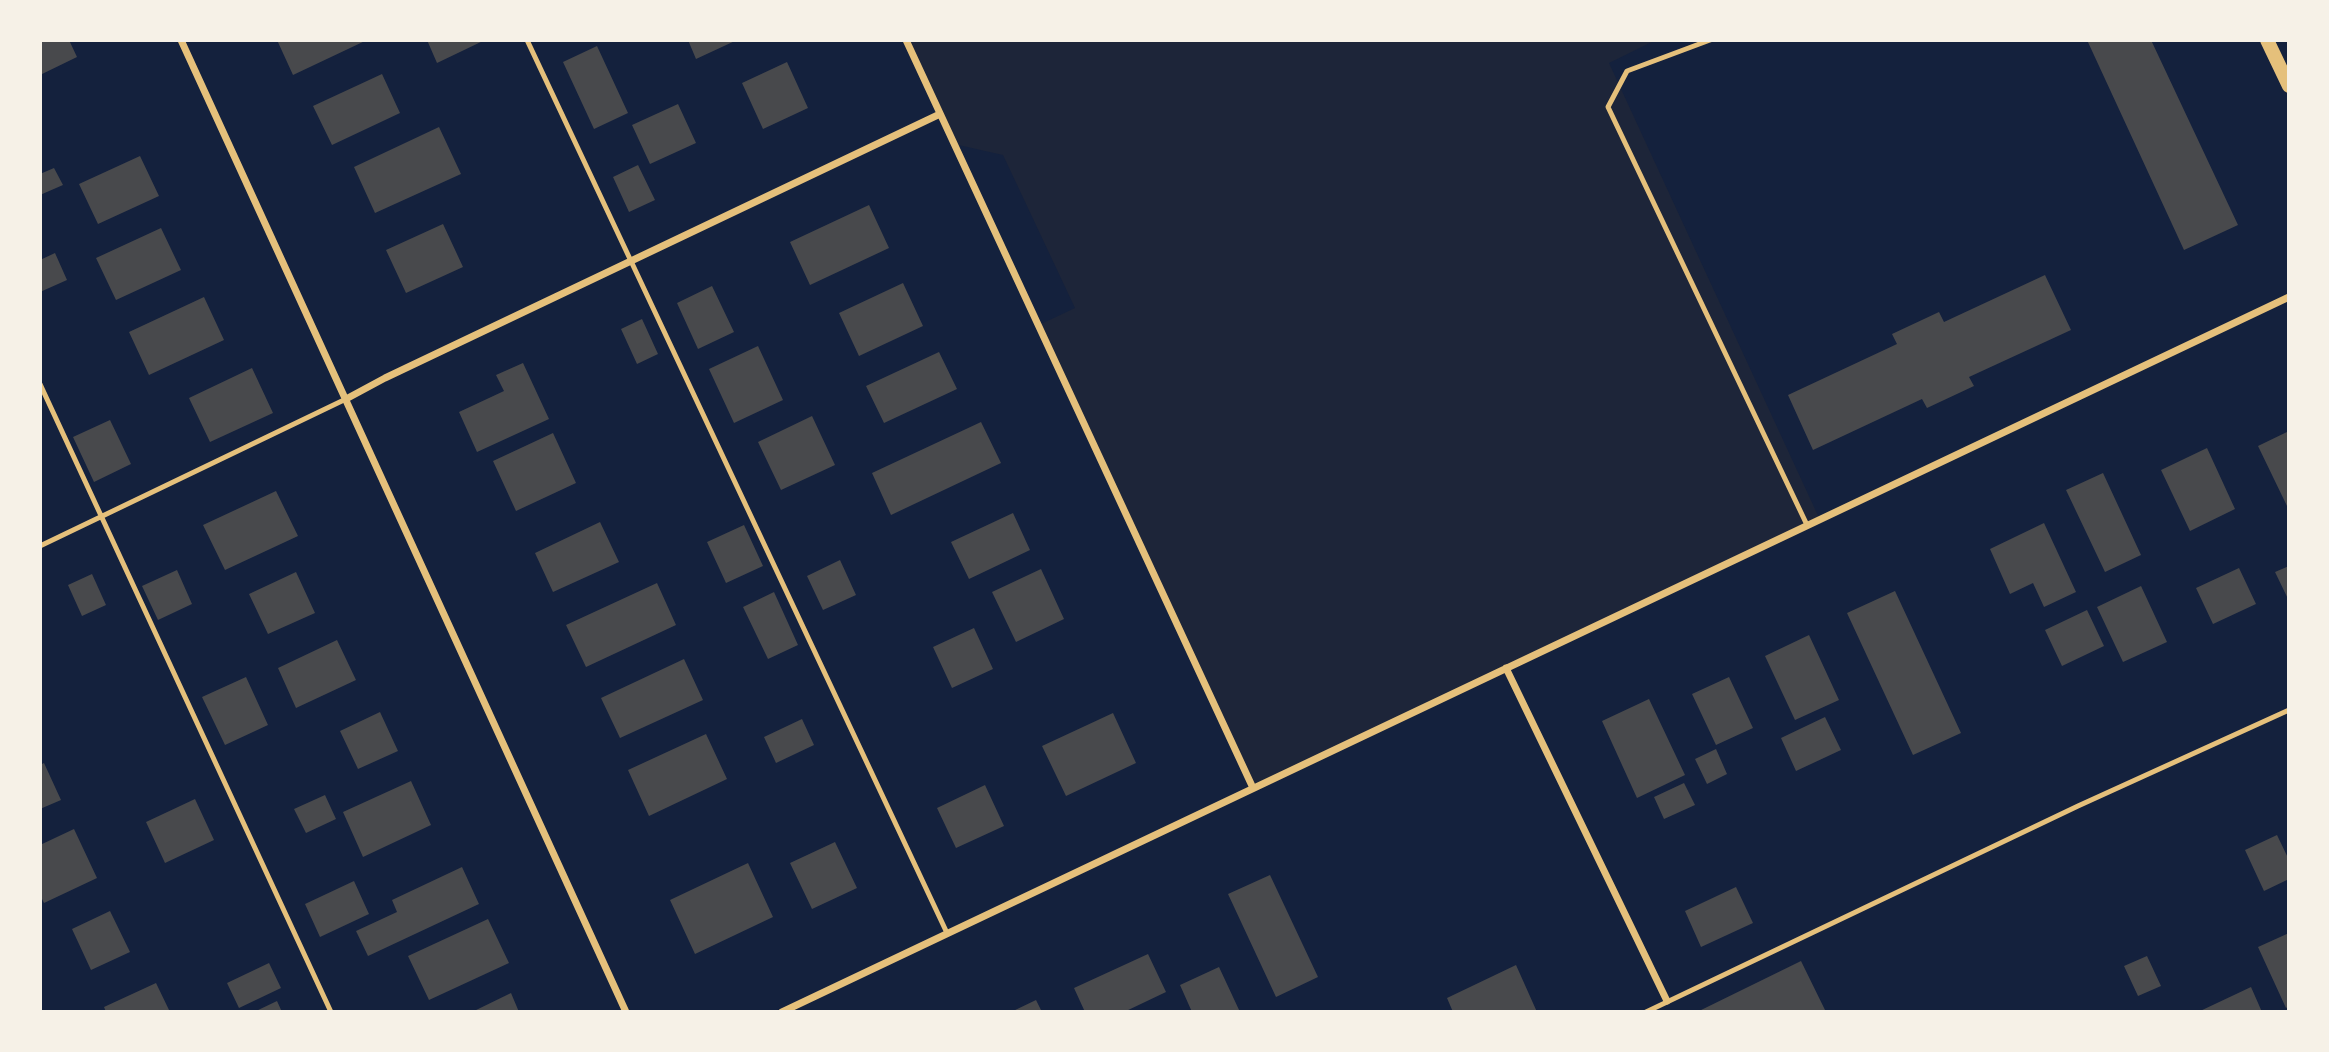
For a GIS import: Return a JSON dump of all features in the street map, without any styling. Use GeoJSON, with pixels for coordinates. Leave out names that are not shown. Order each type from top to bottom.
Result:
{"type":"FeatureCollection","features":[{"type":"Feature","properties":{"kind":"main road"},"geometry":{"type":"LineString","coordinates":[[2267,40],[2289,86]]}},
{"type":"Feature","properties":{"kind":"street"},"geometry":{"type":"LineString","coordinates":[[181,40],[626,1012]]}},
{"type":"Feature","properties":{"kind":"street"},"geometry":{"type":"LineString","coordinates":[[906,40],[1253,788]]}},
{"type":"Feature","properties":{"kind":"street"},"geometry":{"type":"LineString","coordinates":[[346,399],[940,114]]}},
{"type":"Feature","properties":{"kind":"street"},"geometry":{"type":"LineString","coordinates":[[782,1012],[2289,297]]}},
{"type":"Feature","properties":{"kind":"street"},"geometry":{"type":"LineString","coordinates":[[1506,668],[1667,1001]]}},
{"type":"Feature","properties":{"kind":"lane"},"geometry":{"type":"LineString","coordinates":[[527,40],[947,933]]}},
{"type":"Feature","properties":{"kind":"lane"},"geometry":{"type":"LineString","coordinates":[[1710,40],[1628,71],[1608,107],[1807,525]]}},
{"type":"Feature","properties":{"kind":"lane"},"geometry":{"type":"LineString","coordinates":[[40,384],[331,1012]]}},
{"type":"Feature","properties":{"kind":"lane"},"geometry":{"type":"LineString","coordinates":[[40,546],[346,399]]}},
{"type":"Feature","properties":{"kind":"lane"},"geometry":{"type":"LineString","coordinates":[[1646,1012],[2078,806],[2289,710]]}},
{"type":"Feature","properties":{"kind":"shaded area"},"geometry":{"type":"Polygon","coordinates":[[[906,40],[1656,40],[1609,63],[1820,520],[1253,788],[1039,325],[1075,308],[1003,155],[954,144],[906,40]]]}},
{"type":"Feature","properties":{"kind":"building"},"geometry":{"type":"Polygon","coordinates":[[[40,40],[69,40],[77,57],[40,75],[40,40]]]}},
{"type":"Feature","properties":{"kind":"building"},"geometry":{"type":"Polygon","coordinates":[[[277,40],[367,40],[293,75],[277,40]]]}},
{"type":"Feature","properties":{"kind":"building"},"geometry":{"type":"Polygon","coordinates":[[[427,40],[485,40],[437,63],[427,40]]]}},
{"type":"Feature","properties":{"kind":"building"},"geometry":{"type":"Polygon","coordinates":[[[688,40],[737,40],[696,59],[688,40]]]}},
{"type":"Feature","properties":{"kind":"building"},"geometry":{"type":"Polygon","coordinates":[[[2087,40],[2151,40],[2238,225],[2184,250],[2087,40]]]}},
{"type":"Feature","properties":{"kind":"building"},"geometry":{"type":"Polygon","coordinates":[[[597,46],[628,113],[594,129],[563,62],[597,46]]]}},
{"type":"Feature","properties":{"kind":"building"},"geometry":{"type":"Polygon","coordinates":[[[787,62],[808,108],[763,129],[742,83],[787,62]]]}},
{"type":"Feature","properties":{"kind":"building"},"geometry":{"type":"Polygon","coordinates":[[[382,74],[400,113],[332,145],[313,106],[382,74]]]}},
{"type":"Feature","properties":{"kind":"building"},"geometry":{"type":"Polygon","coordinates":[[[678,104],[696,143],[650,164],[632,125],[678,104]]]}},
{"type":"Feature","properties":{"kind":"building"},"geometry":{"type":"Polygon","coordinates":[[[439,127],[461,174],[375,213],[354,167],[439,127]]]}},
{"type":"Feature","properties":{"kind":"building"},"geometry":{"type":"Polygon","coordinates":[[[140,156],[159,196],[98,224],[79,184],[140,156]]]}},
{"type":"Feature","properties":{"kind":"building"},"geometry":{"type":"Polygon","coordinates":[[[638,165],[655,200],[629,212],[613,177],[638,165]]]}},
{"type":"Feature","properties":{"kind":"building"},"geometry":{"type":"Polygon","coordinates":[[[54,168],[63,185],[40,195],[40,174],[54,168]]]}},
{"type":"Feature","properties":{"kind":"building"},"geometry":{"type":"Polygon","coordinates":[[[869,205],[889,248],[810,285],[790,242],[869,205]]]}},
{"type":"Feature","properties":{"kind":"building"},"geometry":{"type":"Polygon","coordinates":[[[443,224],[463,267],[406,293],[386,250],[443,224]]]}},
{"type":"Feature","properties":{"kind":"building"},"geometry":{"type":"Polygon","coordinates":[[[161,228],[181,270],[116,300],[96,258],[161,228]]]}},
{"type":"Feature","properties":{"kind":"building"},"geometry":{"type":"Polygon","coordinates":[[[55,253],[67,280],[40,292],[40,260],[55,253]]]}},
{"type":"Feature","properties":{"kind":"building"},"geometry":{"type":"Polygon","coordinates":[[[2045,275],[2071,330],[1969,377],[1974,386],[1927,408],[1922,399],[1813,450],[1788,395],[1897,344],[1892,334],[1939,312],[1944,322],[2045,275]]]}},
{"type":"Feature","properties":{"kind":"building"},"geometry":{"type":"Polygon","coordinates":[[[903,283],[923,326],[859,356],[839,313],[903,283]]]}},
{"type":"Feature","properties":{"kind":"building"},"geometry":{"type":"Polygon","coordinates":[[[712,286],[734,332],[698,349],[677,303],[712,286]]]}},
{"type":"Feature","properties":{"kind":"building"},"geometry":{"type":"Polygon","coordinates":[[[204,297],[224,340],[149,375],[129,332],[204,297]]]}},
{"type":"Feature","properties":{"kind":"building"},"geometry":{"type":"Polygon","coordinates":[[[642,319],[658,354],[637,364],[621,329],[642,319]]]}},
{"type":"Feature","properties":{"kind":"building"},"geometry":{"type":"Polygon","coordinates":[[[758,346],[783,400],[734,423],[709,369],[758,346]]]}},
{"type":"Feature","properties":{"kind":"building"},"geometry":{"type":"Polygon","coordinates":[[[939,352],[957,389],[884,423],[866,386],[939,352]]]}},
{"type":"Feature","properties":{"kind":"building"},"geometry":{"type":"Polygon","coordinates":[[[523,363],[549,419],[477,452],[459,412],[504,391],[496,375],[523,363]]]}},
{"type":"Feature","properties":{"kind":"building"},"geometry":{"type":"Polygon","coordinates":[[[252,368],[273,413],[210,442],[189,398],[252,368]]]}},
{"type":"Feature","properties":{"kind":"building"},"geometry":{"type":"Polygon","coordinates":[[[812,416],[835,465],[781,490],[758,442],[812,416]]]}},
{"type":"Feature","properties":{"kind":"building"},"geometry":{"type":"Polygon","coordinates":[[[110,420],[131,464],[94,482],[73,437],[110,420]]]}},
{"type":"Feature","properties":{"kind":"building"},"geometry":{"type":"Polygon","coordinates":[[[981,422],[1001,463],[891,515],[872,473],[981,422]]]}},
{"type":"Feature","properties":{"kind":"building"},"geometry":{"type":"Polygon","coordinates":[[[2289,431],[2289,506],[2287,506],[2258,446],[2289,431]]]}},
{"type":"Feature","properties":{"kind":"building"},"geometry":{"type":"Polygon","coordinates":[[[553,433],[576,483],[516,511],[493,461],[553,433]]]}},
{"type":"Feature","properties":{"kind":"building"},"geometry":{"type":"Polygon","coordinates":[[[2207,448],[2235,509],[2190,531],[2161,470],[2207,448]]]}},
{"type":"Feature","properties":{"kind":"building"},"geometry":{"type":"Polygon","coordinates":[[[2103,473],[2141,555],[2105,572],[2066,490],[2103,473]]]}},
{"type":"Feature","properties":{"kind":"building"},"geometry":{"type":"Polygon","coordinates":[[[276,491],[298,536],[225,570],[203,525],[276,491]]]}},
{"type":"Feature","properties":{"kind":"building"},"geometry":{"type":"Polygon","coordinates":[[[1013,513],[1030,550],[969,579],[951,542],[1013,513]]]}},
{"type":"Feature","properties":{"kind":"building"},"geometry":{"type":"Polygon","coordinates":[[[600,522],[619,562],[553,592],[535,553],[600,522]]]}},
{"type":"Feature","properties":{"kind":"building"},"geometry":{"type":"Polygon","coordinates":[[[2044,523],[2076,592],[2044,607],[2033,583],[2010,594],[1990,549],[2044,523]]]}},
{"type":"Feature","properties":{"kind":"building"},"geometry":{"type":"Polygon","coordinates":[[[744,525],[763,566],[726,583],[707,542],[744,525]]]}},
{"type":"Feature","properties":{"kind":"building"},"geometry":{"type":"Polygon","coordinates":[[[840,560],[856,595],[823,610],[807,576],[840,560]]]}},
{"type":"Feature","properties":{"kind":"building"},"geometry":{"type":"Polygon","coordinates":[[[2289,566],[2289,601],[2275,572],[2289,566]]]}},
{"type":"Feature","properties":{"kind":"building"},"geometry":{"type":"Polygon","coordinates":[[[2239,568],[2256,604],[2213,624],[2196,588],[2239,568]]]}},
{"type":"Feature","properties":{"kind":"building"},"geometry":{"type":"Polygon","coordinates":[[[1041,569],[1064,619],[1016,642],[992,592],[1041,569]]]}},
{"type":"Feature","properties":{"kind":"building"},"geometry":{"type":"Polygon","coordinates":[[[177,570],[192,604],[158,620],[142,586],[177,570]]]}},
{"type":"Feature","properties":{"kind":"building"},"geometry":{"type":"Polygon","coordinates":[[[296,572],[315,613],[268,634],[249,594],[296,572]]]}},
{"type":"Feature","properties":{"kind":"building"},"geometry":{"type":"Polygon","coordinates":[[[92,574],[106,605],[82,616],[68,585],[92,574]]]}},
{"type":"Feature","properties":{"kind":"building"},"geometry":{"type":"Polygon","coordinates":[[[657,583],[676,625],[586,667],[566,625],[657,583]]]}},
{"type":"Feature","properties":{"kind":"building"},"geometry":{"type":"Polygon","coordinates":[[[2141,586],[2167,642],[2123,662],[2097,607],[2141,586]]]}},
{"type":"Feature","properties":{"kind":"building"},"geometry":{"type":"Polygon","coordinates":[[[1895,591],[1961,733],[1913,755],[1847,613],[1895,591]]]}},
{"type":"Feature","properties":{"kind":"building"},"geometry":{"type":"Polygon","coordinates":[[[774,592],[798,645],[768,659],[743,607],[774,592]]]}},
{"type":"Feature","properties":{"kind":"building"},"geometry":{"type":"Polygon","coordinates":[[[2087,610],[2104,646],[2062,666],[2045,630],[2087,610]]]}},
{"type":"Feature","properties":{"kind":"building"},"geometry":{"type":"Polygon","coordinates":[[[974,628],[993,669],[952,688],[933,647],[974,628]]]}},
{"type":"Feature","properties":{"kind":"building"},"geometry":{"type":"Polygon","coordinates":[[[1809,635],[1839,700],[1795,720],[1765,656],[1809,635]]]}},
{"type":"Feature","properties":{"kind":"building"},"geometry":{"type":"Polygon","coordinates":[[[337,640],[356,680],[296,708],[278,668],[337,640]]]}},
{"type":"Feature","properties":{"kind":"building"},"geometry":{"type":"Polygon","coordinates":[[[684,659],[703,700],[620,738],[601,698],[684,659]]]}},
{"type":"Feature","properties":{"kind":"building"},"geometry":{"type":"Polygon","coordinates":[[[246,677],[268,725],[225,745],[202,697],[246,677]]]}},
{"type":"Feature","properties":{"kind":"building"},"geometry":{"type":"Polygon","coordinates":[[[1729,677],[1753,728],[1716,745],[1692,694],[1729,677]]]}},
{"type":"Feature","properties":{"kind":"building"},"geometry":{"type":"Polygon","coordinates":[[[1649,699],[1685,775],[1637,798],[1602,721],[1649,699]]]}},
{"type":"Feature","properties":{"kind":"building"},"geometry":{"type":"Polygon","coordinates":[[[380,712],[398,751],[358,769],[340,731],[380,712]]]}},
{"type":"Feature","properties":{"kind":"building"},"geometry":{"type":"Polygon","coordinates":[[[1113,713],[1136,763],[1066,796],[1042,746],[1113,713]]]}},
{"type":"Feature","properties":{"kind":"building"},"geometry":{"type":"Polygon","coordinates":[[[1825,717],[1841,750],[1796,771],[1781,738],[1825,717]]]}},
{"type":"Feature","properties":{"kind":"building"},"geometry":{"type":"Polygon","coordinates":[[[802,719],[814,745],[776,763],[764,737],[802,719]]]}},
{"type":"Feature","properties":{"kind":"building"},"geometry":{"type":"Polygon","coordinates":[[[706,734],[727,779],[649,816],[628,770],[706,734]]]}},
{"type":"Feature","properties":{"kind":"building"},"geometry":{"type":"Polygon","coordinates":[[[1716,749],[1727,774],[1707,784],[1695,759],[1716,749]]]}},
{"type":"Feature","properties":{"kind":"building"},"geometry":{"type":"Polygon","coordinates":[[[44,763],[61,800],[40,809],[40,765],[44,763]]]}},
{"type":"Feature","properties":{"kind":"building"},"geometry":{"type":"Polygon","coordinates":[[[411,781],[431,825],[363,857],[343,812],[411,781]]]}},
{"type":"Feature","properties":{"kind":"building"},"geometry":{"type":"Polygon","coordinates":[[[1684,783],[1695,805],[1664,819],[1654,797],[1684,783]]]}},
{"type":"Feature","properties":{"kind":"building"},"geometry":{"type":"Polygon","coordinates":[[[985,785],[1004,826],[956,848],[937,808],[985,785]]]}},
{"type":"Feature","properties":{"kind":"building"},"geometry":{"type":"Polygon","coordinates":[[[325,795],[336,819],[306,833],[294,809],[325,795]]]}},
{"type":"Feature","properties":{"kind":"building"},"geometry":{"type":"Polygon","coordinates":[[[195,799],[214,840],[165,863],[146,822],[195,799]]]}},
{"type":"Feature","properties":{"kind":"building"},"geometry":{"type":"Polygon","coordinates":[[[74,829],[97,878],[44,903],[40,895],[40,845],[74,829]]]}},
{"type":"Feature","properties":{"kind":"building"},"geometry":{"type":"Polygon","coordinates":[[[2277,835],[2289,860],[2289,879],[2264,891],[2245,850],[2277,835]]]}},
{"type":"Feature","properties":{"kind":"building"},"geometry":{"type":"Polygon","coordinates":[[[835,842],[857,888],[812,909],[790,863],[835,842]]]}},
{"type":"Feature","properties":{"kind":"building"},"geometry":{"type":"Polygon","coordinates":[[[748,863],[773,917],[695,954],[670,900],[748,863]]]}},
{"type":"Feature","properties":{"kind":"building"},"geometry":{"type":"Polygon","coordinates":[[[462,867],[479,904],[368,956],[356,931],[397,912],[392,900],[462,867]]]}},
{"type":"Feature","properties":{"kind":"building"},"geometry":{"type":"Polygon","coordinates":[[[1270,875],[1318,977],[1276,997],[1228,894],[1270,875]]]}},
{"type":"Feature","properties":{"kind":"building"},"geometry":{"type":"Polygon","coordinates":[[[354,881],[369,914],[320,937],[305,904],[354,881]]]}},
{"type":"Feature","properties":{"kind":"building"},"geometry":{"type":"Polygon","coordinates":[[[1736,887],[1753,923],[1701,947],[1685,911],[1736,887]]]}},
{"type":"Feature","properties":{"kind":"building"},"geometry":{"type":"Polygon","coordinates":[[[110,911],[130,952],[91,970],[72,929],[110,911]]]}},
{"type":"Feature","properties":{"kind":"building"},"geometry":{"type":"Polygon","coordinates":[[[488,919],[509,963],[429,1000],[408,956],[488,919]]]}},
{"type":"Feature","properties":{"kind":"building"},"geometry":{"type":"Polygon","coordinates":[[[2289,933],[2289,1006],[2286,1008],[2258,947],[2289,933]]]}},
{"type":"Feature","properties":{"kind":"building"},"geometry":{"type":"Polygon","coordinates":[[[1148,954],[1166,992],[1124,1012],[1085,1012],[1074,988],[1148,954]]]}},
{"type":"Feature","properties":{"kind":"building"},"geometry":{"type":"Polygon","coordinates":[[[2147,956],[2161,986],[2138,996],[2124,966],[2147,956]]]}},
{"type":"Feature","properties":{"kind":"building"},"geometry":{"type":"Polygon","coordinates":[[[1801,961],[1826,1012],[1697,1012],[1801,961]]]}},
{"type":"Feature","properties":{"kind":"building"},"geometry":{"type":"Polygon","coordinates":[[[269,963],[281,988],[239,1008],[227,983],[269,963]]]}},
{"type":"Feature","properties":{"kind":"building"},"geometry":{"type":"Polygon","coordinates":[[[1516,965],[1537,1012],[1453,1012],[1447,998],[1516,965]]]}},
{"type":"Feature","properties":{"kind":"building"},"geometry":{"type":"Polygon","coordinates":[[[1219,967],[1240,1012],[1192,1012],[1180,985],[1219,967]]]}},
{"type":"Feature","properties":{"kind":"building"},"geometry":{"type":"Polygon","coordinates":[[[156,983],[170,1012],[106,1012],[104,1007],[156,983]]]}},
{"type":"Feature","properties":{"kind":"building"},"geometry":{"type":"Polygon","coordinates":[[[2251,987],[2262,1012],[2198,1012],[2251,987]]]}},
{"type":"Feature","properties":{"kind":"building"},"geometry":{"type":"Polygon","coordinates":[[[511,993],[519,1012],[472,1012],[511,993]]]}},
{"type":"Feature","properties":{"kind":"building"},"geometry":{"type":"Polygon","coordinates":[[[1036,1000],[1042,1012],[1011,1012],[1036,1000]]]}},
{"type":"Feature","properties":{"kind":"building"},"geometry":{"type":"Polygon","coordinates":[[[277,1001],[282,1012],[254,1012],[277,1001]]]}}]}
